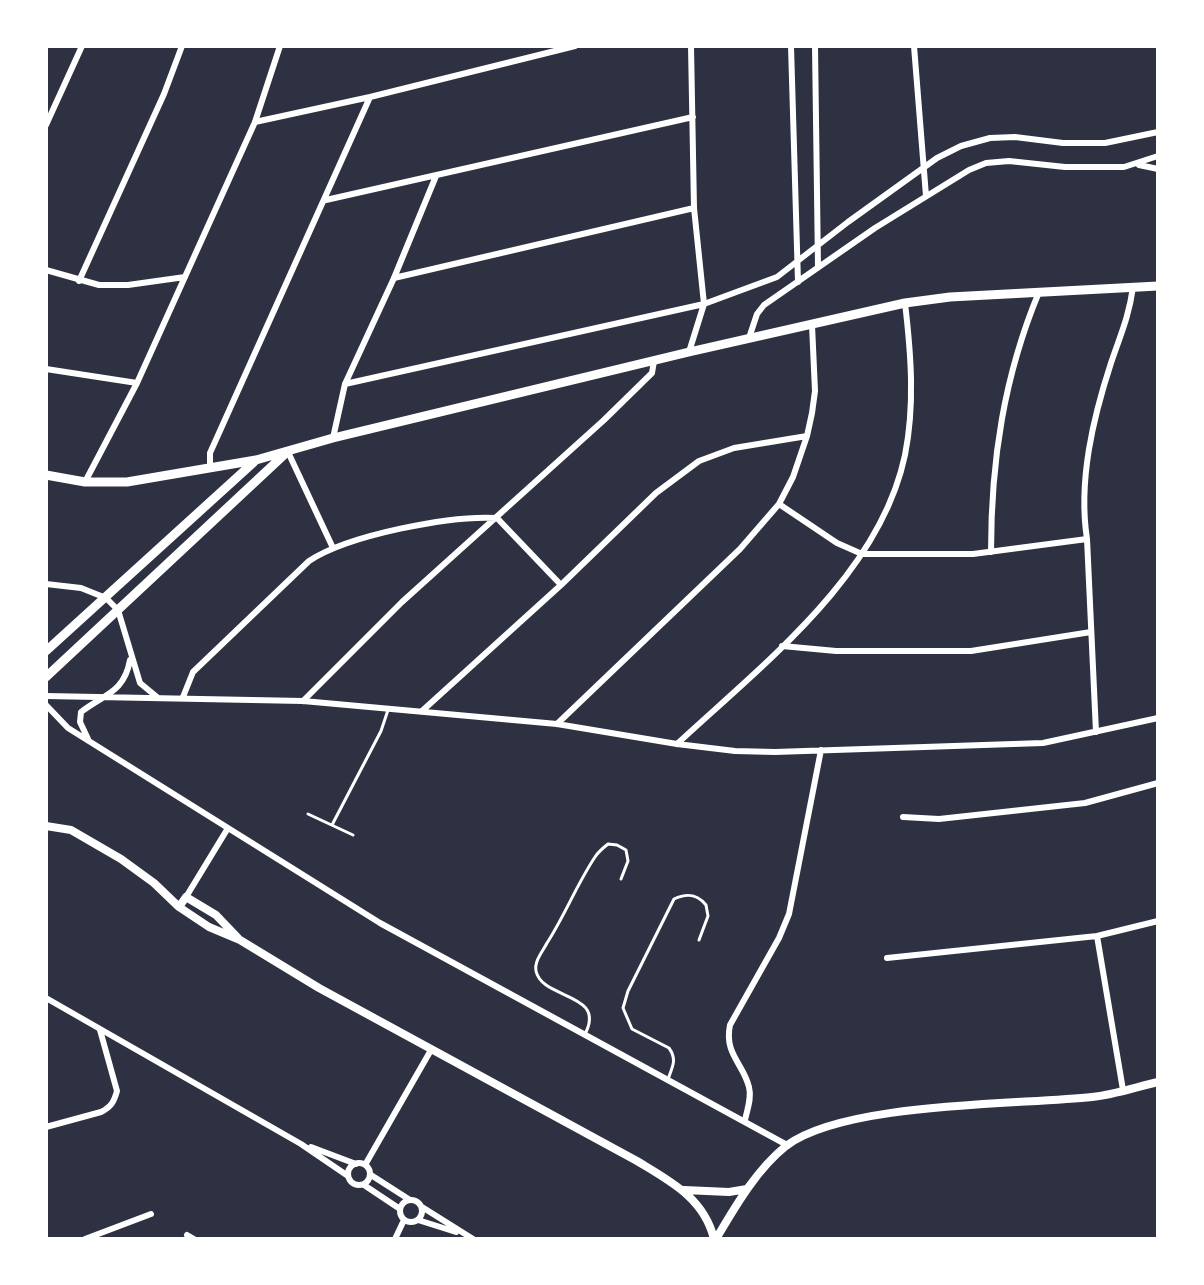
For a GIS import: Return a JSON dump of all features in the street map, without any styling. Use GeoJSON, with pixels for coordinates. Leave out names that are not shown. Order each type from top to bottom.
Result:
{"type":"FeatureCollection","features":[{"type":"Feature","properties":{"kind":"main road"},"geometry":{"type":"LineString","coordinates":[[46,475],[85,482],[127,482],[256,460],[333,438],[905,303],[950,297],[1158,286]]}},
{"type":"Feature","properties":{"kind":"main road"},"geometry":{"type":"LineString","coordinates":[[46,677],[288,452]]}},
{"type":"Feature","properties":{"kind":"main road"},"geometry":{"type":"LineString","coordinates":[[46,651],[256,460]]}},
{"type":"Feature","properties":{"kind":"street"},"geometry":{"type":"LineString","coordinates":[[46,125],[82,46]]}},
{"type":"Feature","properties":{"kind":"street"},"geometry":{"type":"LineString","coordinates":[[79,281],[164,94],[182,46]]}},
{"type":"Feature","properties":{"kind":"street"},"geometry":{"type":"LineString","coordinates":[[85,482],[137,383],[255,122],[280,46]]}},
{"type":"Feature","properties":{"kind":"street"},"geometry":{"type":"LineString","coordinates":[[255,122],[575,46]]}},
{"type":"Feature","properties":{"kind":"street"},"geometry":{"type":"LineString","coordinates":[[689,352],[704,304],[694,208],[691,46]]}},
{"type":"Feature","properties":{"kind":"street"},"geometry":{"type":"LineString","coordinates":[[791,46],[798,282]]}},
{"type":"Feature","properties":{"kind":"street"},"geometry":{"type":"LineString","coordinates":[[815,46],[818,267]]}},
{"type":"Feature","properties":{"kind":"street"},"geometry":{"type":"LineString","coordinates":[[914,46],[926,196]]}},
{"type":"Feature","properties":{"kind":"street"},"geometry":{"type":"LineString","coordinates":[[210,469],[210,453],[370,97]]}},
{"type":"Feature","properties":{"kind":"street"},"geometry":{"type":"LineString","coordinates":[[326,200],[693,117]]}},
{"type":"Feature","properties":{"kind":"street"},"geometry":{"type":"LineString","coordinates":[[345,384],[704,304],[762,284],[777,277],[937,158],[961,146],[990,138],[1015,137],[1063,143],[1105,143],[1158,132]]}},
{"type":"Feature","properties":{"kind":"street"},"geometry":{"type":"LineString","coordinates":[[749,338],[757,314],[764,305],[926,196],[986,163],[1009,161],[1065,167],[1124,167],[1158,156]]}},
{"type":"Feature","properties":{"kind":"street"},"geometry":{"type":"LineString","coordinates":[[1135,164],[1158,169]]}},
{"type":"Feature","properties":{"kind":"street"},"geometry":{"type":"LineString","coordinates":[[333,438],[345,384],[394,278],[436,176]]}},
{"type":"Feature","properties":{"kind":"street"},"geometry":{"type":"LineString","coordinates":[[394,278],[694,208]]}},
{"type":"Feature","properties":{"kind":"street"},"geometry":{"type":"LineString","coordinates":[[46,270],[99,285],[128,285],[185,277]]}},
{"type":"Feature","properties":{"kind":"street"},"geometry":{"type":"LineString","coordinates":[[1096,732],[1085,489],[1093,428],[1112,359],[1124,330],[1133,287]]}},
{"type":"Feature","properties":{"kind":"street"},"geometry":{"type":"LineString","coordinates":[[991,552],[993,481],[1000,423],[1015,357],[1039,292]]}},
{"type":"Feature","properties":{"kind":"street"},"geometry":{"type":"LineString","coordinates":[[677,744],[818,609],[862,554],[888,506],[905,456],[913,389],[905,303]]}},
{"type":"Feature","properties":{"kind":"street"},"geometry":{"type":"LineString","coordinates":[[557,724],[740,549],[779,504],[793,477],[807,436],[815,391],[812,325]]}},
{"type":"Feature","properties":{"kind":"street"},"geometry":{"type":"LineString","coordinates":[[303,701],[402,602],[632,393],[652,373],[654,361]]}},
{"type":"Feature","properties":{"kind":"street"},"geometry":{"type":"LineString","coordinates":[[46,369],[137,383]]}},
{"type":"Feature","properties":{"kind":"street"},"geometry":{"type":"LineString","coordinates":[[422,711],[561,585],[656,493],[699,461],[734,448],[807,436]]}},
{"type":"Feature","properties":{"kind":"street"},"geometry":{"type":"LineString","coordinates":[[288,452],[333,548]]}},
{"type":"Feature","properties":{"kind":"street"},"geometry":{"type":"LineString","coordinates":[[779,504],[837,543],[862,554],[991,552],[1087,539]]}},
{"type":"Feature","properties":{"kind":"street"},"geometry":{"type":"LineString","coordinates":[[183,697],[193,672],[309,561],[333,548],[450,518],[497,518],[561,585]]}},
{"type":"Feature","properties":{"kind":"street"},"geometry":{"type":"LineString","coordinates":[[46,584],[81,588],[106,598],[118,610],[140,683],[157,697]]}},
{"type":"Feature","properties":{"kind":"street"},"geometry":{"type":"LineString","coordinates":[[782,646],[836,651],[971,651],[1091,632]]}},
{"type":"Feature","properties":{"kind":"street"},"geometry":{"type":"LineString","coordinates":[[88,740],[80,722],[81,712],[107,697],[127,674],[131,656]]}},
{"type":"Feature","properties":{"kind":"street"},"geometry":{"type":"LineString","coordinates":[[46,696],[303,701],[557,724],[735,751],[1043,743],[1158,718]]}},
{"type":"Feature","properties":{"kind":"street"},"geometry":{"type":"LineString","coordinates":[[46,705],[59,721],[88,740],[380,923],[787,1145]]}},
{"type":"Feature","properties":{"kind":"street"},"geometry":{"type":"LineString","coordinates":[[745,1120],[749,1086],[727,1038],[730,1025],[789,914],[821,750]]}},
{"type":"Feature","properties":{"kind":"street"},"geometry":{"type":"LineString","coordinates":[[903,817],[951,818],[1085,803],[1158,783]]}},
{"type":"Feature","properties":{"kind":"street"},"geometry":{"type":"LineString","coordinates":[[46,826],[71,830],[121,859],[154,883],[179,907],[209,927],[240,940],[319,988],[637,1161],[684,1190],[710,1225],[715,1239]]}},
{"type":"Feature","properties":{"kind":"street"},"geometry":{"type":"LineString","coordinates":[[179,907],[228,828]]}},
{"type":"Feature","properties":{"kind":"street"},"geometry":{"type":"LineString","coordinates":[[186,897],[216,915],[240,940]]}},
{"type":"Feature","properties":{"kind":"street"},"geometry":{"type":"LineString","coordinates":[[887,958],[1097,936],[1158,921]]}},
{"type":"Feature","properties":{"kind":"street"},"geometry":{"type":"LineString","coordinates":[[1097,936],[1123,1090]]}},
{"type":"Feature","properties":{"kind":"street"},"geometry":{"type":"LineString","coordinates":[[46,998],[301,1144],[348,1176],[354,1184],[364,1185],[400,1209],[404,1220],[395,1239]]}},
{"type":"Feature","properties":{"kind":"street"},"geometry":{"type":"LineString","coordinates":[[46,1127],[101,1112],[115,1100],[117,1091],[100,1029]]}},
{"type":"Feature","properties":{"kind":"street"},"geometry":{"type":"LineString","coordinates":[[365,1165],[431,1050]]}},
{"type":"Feature","properties":{"kind":"street"},"geometry":{"type":"LineString","coordinates":[[715,1239],[748,1188],[787,1145],[833,1125],[915,1111],[1095,1097],[1158,1082]]}},
{"type":"Feature","properties":{"kind":"street"},"geometry":{"type":"LineString","coordinates":[[301,1144],[365,1165]]}},
{"type":"Feature","properties":{"kind":"street"},"geometry":{"type":"LineString","coordinates":[[348,1176],[350,1168],[356,1164]]}},
{"type":"Feature","properties":{"kind":"street"},"geometry":{"type":"LineString","coordinates":[[365,1165],[371,1175],[473,1239]]}},
{"type":"Feature","properties":{"kind":"street"},"geometry":{"type":"LineString","coordinates":[[364,1185],[371,1175]]}},
{"type":"Feature","properties":{"kind":"street"},"geometry":{"type":"LineString","coordinates":[[684,1190],[729,1192],[748,1188]]}},
{"type":"Feature","properties":{"kind":"street"},"geometry":{"type":"LineString","coordinates":[[400,1209],[410,1200]]}},
{"type":"Feature","properties":{"kind":"street"},"geometry":{"type":"LineString","coordinates":[[404,1220],[411,1223],[418,1220],[422,1214],[421,1206]]}},
{"type":"Feature","properties":{"kind":"street"},"geometry":{"type":"LineString","coordinates":[[85,1239],[151,1214]]}},
{"type":"Feature","properties":{"kind":"street"},"geometry":{"type":"LineString","coordinates":[[418,1220],[463,1234]]}},
{"type":"Feature","properties":{"kind":"lane"},"geometry":{"type":"LineString","coordinates":[[332,825],[381,731],[388,708]]}},
{"type":"Feature","properties":{"kind":"lane"},"geometry":{"type":"LineString","coordinates":[[308,814],[353,835]]}},
{"type":"Feature","properties":{"kind":"lane"},"geometry":{"type":"LineString","coordinates":[[585,1034],[591,1022],[590,1015],[584,1006],[540,980],[535,970],[537,961],[595,856],[608,844],[626,850],[628,861],[621,879]]}},
{"type":"Feature","properties":{"kind":"lane"},"geometry":{"type":"LineString","coordinates":[[668,1079],[675,1061],[673,1053],[632,1029],[623,1008],[628,991],[674,899],[685,894],[706,905],[708,916],[699,940]]}}]}
